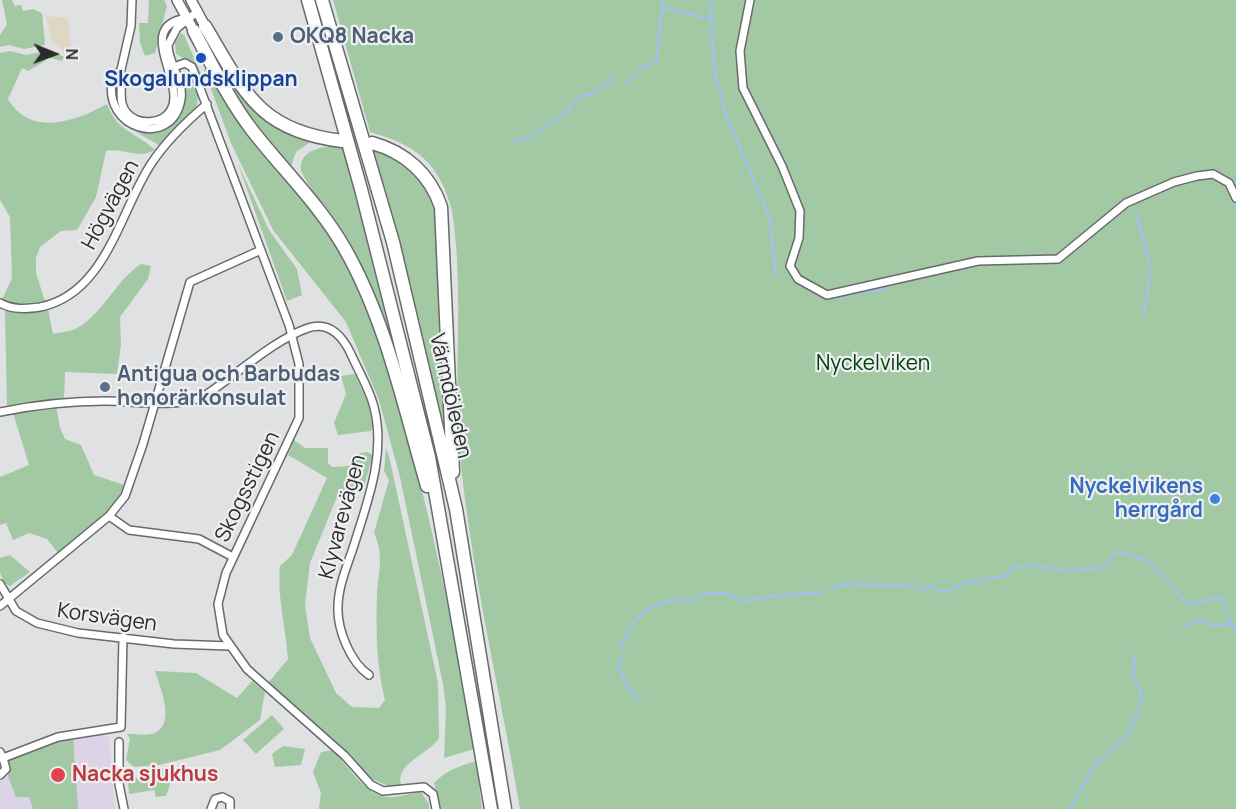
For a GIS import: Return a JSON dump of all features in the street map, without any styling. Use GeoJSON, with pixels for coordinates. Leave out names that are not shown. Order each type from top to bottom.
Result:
{"type":"FeatureCollection","features":[{"type":"Feature","properties":{"kind":"highway","name":"Värmdöleden"},"geometry":{"type":"LineString","coordinates":[[308,0],[408,370],[429,457],[486,770],[491,809]]}},
{"type":"Feature","properties":{"kind":"highway","name":"Värmdöleden"},"geometry":{"type":"LineString","coordinates":[[323,0],[393,242],[456,509],[505,809]]}},
{"type":"Feature","properties":{"kind":"highway"},"geometry":{"type":"LineString","coordinates":[[200,28],[239,111],[265,147],[315,204],[356,271],[382,336],[442,536]]}},
{"type":"Feature","properties":{"kind":"highway"},"geometry":{"type":"LineString","coordinates":[[200,28],[246,94],[263,111],[293,130],[315,137],[342,141]]}},
{"type":"Feature","properties":{"kind":"highway"},"geometry":{"type":"LineString","coordinates":[[372,143],[394,152],[414,165],[431,184],[441,207],[448,401],[456,509]]}},
{"type":"Feature","properties":{"kind":"main road"},"geometry":{"type":"LineString","coordinates":[[177,0],[187,18],[200,28]]}},
{"type":"Feature","properties":{"kind":"main road"},"geometry":{"type":"LineString","coordinates":[[191,0],[198,11],[200,28]]}},
{"type":"Feature","properties":{"kind":"street"},"geometry":{"type":"LineString","coordinates":[[132,0],[131,26],[120,74],[123,78],[120,96],[124,110],[134,119],[150,122],[164,117],[174,106],[176,93],[171,68],[162,50],[164,36],[175,21],[187,18],[198,11]]}},
{"type":"Feature","properties":{"kind":"street"},"geometry":{"type":"LineString","coordinates":[[750,0],[740,51],[743,88],[782,166],[800,211],[799,238],[790,266],[798,279],[827,295],[978,261],[1058,259],[1126,203],[1174,182],[1197,176],[1213,174],[1229,183],[1236,198]]}},
{"type":"Feature","properties":{"kind":"street","name":"Skogsstigen"},"geometry":{"type":"LineString","coordinates":[[171,68],[185,63],[192,68],[293,335],[299,364],[299,418],[232,557],[219,604],[219,619],[229,646],[254,675],[345,756],[371,785],[383,791],[424,787],[433,794],[436,809]]}},
{"type":"Feature","properties":{"kind":"street","name":"Högvägen"},"geometry":{"type":"LineString","coordinates":[[0,303],[11,308],[31,308],[47,305],[69,294],[110,247],[146,173],[163,147],[207,104]]}},
{"type":"Feature","properties":{"kind":"street"},"geometry":{"type":"LineString","coordinates":[[0,606],[109,516],[129,487],[190,282],[261,250]]}},
{"type":"Feature","properties":{"kind":"street","name":"Klyvarevägen"},"geometry":{"type":"LineString","coordinates":[[0,412],[55,403],[121,401],[155,405],[201,398],[293,335],[317,326],[340,334],[374,406],[378,433],[375,472],[338,603],[341,628],[348,648],[361,670],[369,675]]}},
{"type":"Feature","properties":{"kind":"street"},"geometry":{"type":"LineString","coordinates":[[109,516],[129,530],[199,540],[232,557]]}},
{"type":"Feature","properties":{"kind":"street","name":"Korsvägen"},"geometry":{"type":"LineString","coordinates":[[0,584],[16,610],[37,624],[78,633],[174,644],[229,646]]}},
{"type":"Feature","properties":{"kind":"street"},"geometry":{"type":"LineString","coordinates":[[0,775],[6,769],[2,755],[58,737],[122,727],[123,637]]}},
{"type":"Feature","properties":{"kind":"street"},"geometry":{"type":"LineString","coordinates":[[119,742],[119,784],[124,809]]}},
{"type":"Feature","properties":{"kind":"street"},"geometry":{"type":"LineString","coordinates":[[211,809],[215,799],[222,797],[230,801],[230,809]]}},
{"type":"Feature","properties":{"kind":"shaded area"},"geometry":{"type":"Polygon","coordinates":[[[46,16],[68,18],[71,51],[68,55],[51,40],[46,16]]]}},
{"type":"Feature","properties":{"kind":"shaded area","name":"Nacka sjukhus"},"geometry":{"type":"Polygon","coordinates":[[[103,734],[109,738],[115,809],[0,809],[0,780],[8,770],[9,759],[73,736],[103,734]]]}},
{"type":"Feature","properties":{"kind":"green space"},"geometry":{"type":"Polygon","coordinates":[[[2,0],[12,0],[15,6],[21,5],[23,11],[33,9],[42,13],[45,45],[24,49],[9,45],[0,47],[0,35],[7,24],[2,0]]]}},
{"type":"Feature","properties":{"kind":"green space"},"geometry":{"type":"Polygon","coordinates":[[[149,0],[164,0],[167,6],[155,53],[145,56],[140,43],[139,23],[148,23],[149,0]]]}},
{"type":"Feature","properties":{"kind":"green space","name":"Nyckelviken"},"geometry":{"type":"Polygon","coordinates":[[[333,0],[1236,0],[1236,809],[520,809],[480,594],[461,465],[458,402],[458,274],[452,211],[441,181],[424,159],[401,143],[370,132],[333,0]]]}},
{"type":"Feature","properties":{"kind":"green space"},"geometry":{"type":"Polygon","coordinates":[[[181,33],[184,35],[202,76],[205,89],[194,64],[176,54],[175,42],[181,33]]]}},
{"type":"Feature","properties":{"kind":"green space"},"geometry":{"type":"Polygon","coordinates":[[[51,50],[64,57],[62,61],[46,57],[45,61],[28,71],[22,68],[8,99],[17,111],[41,122],[54,122],[81,116],[107,104],[116,121],[155,150],[142,154],[106,151],[96,197],[77,230],[61,231],[40,247],[36,258],[36,273],[45,301],[10,305],[2,300],[12,278],[10,217],[0,200],[0,53],[10,51],[26,55],[51,50]]]}},
{"type":"Feature","properties":{"kind":"green space"},"geometry":{"type":"Polygon","coordinates":[[[217,64],[248,102],[269,120],[312,141],[296,152],[290,169],[245,113],[217,64]]]}},
{"type":"Feature","properties":{"kind":"green space"},"geometry":{"type":"Polygon","coordinates":[[[206,66],[242,128],[329,234],[349,267],[367,306],[393,386],[422,491],[451,619],[474,749],[444,758],[446,708],[443,684],[400,477],[379,400],[346,322],[273,230],[231,143],[204,70],[206,66]]]}},
{"type":"Feature","properties":{"kind":"green space"},"geometry":{"type":"Polygon","coordinates":[[[186,72],[198,96],[197,106],[159,145],[134,131],[148,133],[170,127],[182,110],[185,99],[183,74],[186,72]]]}},
{"type":"Feature","properties":{"kind":"green space"},"geometry":{"type":"Polygon","coordinates":[[[343,146],[373,254],[408,405],[384,325],[362,267],[347,238],[312,191],[301,171],[301,163],[308,153],[321,148],[343,146]]]}},
{"type":"Feature","properties":{"kind":"green space"},"geometry":{"type":"Polygon","coordinates":[[[373,149],[405,164],[424,184],[434,204],[439,239],[444,424],[373,149]]]}},
{"type":"Feature","properties":{"kind":"green space"},"geometry":{"type":"Polygon","coordinates":[[[238,164],[269,230],[297,269],[302,295],[287,301],[238,164]]]}},
{"type":"Feature","properties":{"kind":"green space"},"geometry":{"type":"Polygon","coordinates":[[[141,264],[151,266],[148,279],[120,317],[121,344],[117,374],[65,372],[64,398],[7,407],[5,311],[48,309],[53,334],[72,330],[86,322],[124,279],[141,264]]]}},
{"type":"Feature","properties":{"kind":"green space"},"geometry":{"type":"Polygon","coordinates":[[[355,374],[369,405],[373,427],[371,431],[338,435],[334,423],[346,394],[341,376],[355,374]]]}},
{"type":"Feature","properties":{"kind":"green space"},"geometry":{"type":"Polygon","coordinates":[[[56,406],[60,428],[65,439],[81,445],[94,475],[124,485],[115,505],[58,553],[47,539],[29,533],[13,540],[6,523],[0,525],[0,477],[29,465],[13,413],[56,406]]]}},
{"type":"Feature","properties":{"kind":"green space"},"geometry":{"type":"Polygon","coordinates":[[[294,440],[305,448],[328,448],[328,463],[332,467],[350,466],[356,454],[367,452],[373,455],[362,493],[339,492],[310,563],[305,605],[310,638],[336,693],[352,707],[379,708],[385,700],[378,660],[377,633],[380,555],[374,533],[389,480],[384,471],[386,448],[389,456],[438,683],[439,738],[407,765],[400,777],[401,785],[391,787],[367,777],[351,755],[268,683],[288,659],[279,578],[280,566],[292,555],[327,478],[288,455],[294,440]]]}},
{"type":"Feature","properties":{"kind":"green space"},"geometry":{"type":"Polygon","coordinates":[[[10,555],[30,572],[10,586],[4,583],[0,572],[0,558],[10,555]]]}},
{"type":"Feature","properties":{"kind":"green space"},"geometry":{"type":"Polygon","coordinates":[[[155,671],[196,673],[237,698],[252,681],[265,692],[260,720],[220,750],[159,765],[134,767],[126,760],[130,739],[127,734],[155,733],[165,721],[165,704],[155,671]]]}},
{"type":"Feature","properties":{"kind":"green space"},"geometry":{"type":"Polygon","coordinates":[[[272,715],[284,729],[256,754],[243,740],[272,715]]]}},
{"type":"Feature","properties":{"kind":"green space"},"geometry":{"type":"Polygon","coordinates":[[[73,736],[78,809],[33,809],[29,797],[16,797],[8,776],[9,759],[53,741],[73,736]]]}},
{"type":"Feature","properties":{"kind":"green space"},"geometry":{"type":"Polygon","coordinates":[[[283,746],[305,749],[301,765],[275,767],[272,754],[283,746]]]}},
{"type":"Feature","properties":{"kind":"green space"},"geometry":{"type":"Polygon","coordinates":[[[333,750],[371,791],[387,797],[421,792],[429,804],[429,809],[319,809],[321,793],[313,772],[321,752],[333,750]]]}},
{"type":"Feature","properties":{"kind":"green space"},"geometry":{"type":"Polygon","coordinates":[[[476,761],[482,809],[441,809],[434,783],[448,772],[476,761]]]}},
{"type":"Feature","properties":{"kind":"green space"},"geometry":{"type":"Polygon","coordinates":[[[159,769],[170,769],[173,775],[166,796],[156,797],[154,790],[129,794],[127,774],[135,772],[136,778],[159,775],[159,769]]]}},
{"type":"Feature","properties":{"kind":"waterway"},"geometry":{"type":"LineString","coordinates":[[656,63],[663,0]]}},
{"type":"Feature","properties":{"kind":"waterway"},"geometry":{"type":"LineString","coordinates":[[714,0],[710,6],[715,74],[726,114],[770,219],[776,275]]}},
{"type":"Feature","properties":{"kind":"waterway"},"geometry":{"type":"LineString","coordinates":[[662,8],[711,19]]}},
{"type":"Feature","properties":{"kind":"waterway"},"geometry":{"type":"LineString","coordinates":[[638,69],[652,64]]}},
{"type":"Feature","properties":{"kind":"waterway"},"geometry":{"type":"LineString","coordinates":[[625,82],[636,75]]}},
{"type":"Feature","properties":{"kind":"waterway"},"geometry":{"type":"LineString","coordinates":[[605,86],[612,78]]}},
{"type":"Feature","properties":{"kind":"waterway"},"geometry":{"type":"LineString","coordinates":[[515,143],[518,139],[528,138],[570,110],[570,106],[584,94],[589,96],[600,88]]}},
{"type":"Feature","properties":{"kind":"waterway"},"geometry":{"type":"LineString","coordinates":[[1136,213],[1150,265]]}},
{"type":"Feature","properties":{"kind":"waterway"},"geometry":{"type":"LineString","coordinates":[[1144,316],[1150,269]]}},
{"type":"Feature","properties":{"kind":"waterway"},"geometry":{"type":"LineString","coordinates":[[839,299],[856,293],[886,290]]}},
{"type":"Feature","properties":{"kind":"waterway"},"geometry":{"type":"LineString","coordinates":[[915,587],[922,590],[931,586],[944,592],[969,582],[1006,576],[1014,567],[1033,565],[1066,571],[1107,567],[1113,554],[1125,554],[1137,556],[1156,569],[1187,605],[1222,597],[1231,624]]}},
{"type":"Feature","properties":{"kind":"waterway"},"geometry":{"type":"LineString","coordinates":[[830,589],[844,584],[911,586]]}},
{"type":"Feature","properties":{"kind":"waterway"},"geometry":{"type":"LineString","coordinates":[[620,648],[631,626],[645,611],[668,601],[692,601],[705,594],[726,593],[743,602],[772,596],[823,592]]}},
{"type":"Feature","properties":{"kind":"waterway"},"geometry":{"type":"LineString","coordinates":[[1183,628],[1193,621],[1204,620],[1210,625],[1231,624],[1236,629]]}},
{"type":"Feature","properties":{"kind":"waterway"},"geometry":{"type":"LineString","coordinates":[[624,655],[618,665],[626,685],[640,702]]}},
{"type":"Feature","properties":{"kind":"waterway"},"geometry":{"type":"LineString","coordinates":[[1069,809],[1096,764],[1128,734],[1137,715],[1142,696],[1133,675],[1135,656]]}},
{"type":"Feature","properties":{"kind":"place","name":"OKQ8 Nacka"},"geometry":{"type":"Point","coordinates":[278,37]}},
{"type":"Feature","properties":{"kind":"place","name":"Skogalundsklippan"},"geometry":{"type":"Point","coordinates":[201,58]}},
{"type":"Feature","properties":{"kind":"place","name":"Antigua och Barbudas honorärkonsulat"},"geometry":{"type":"Point","coordinates":[105,387]}},
{"type":"Feature","properties":{"kind":"place","name":"Nyckelvikens herrgård"},"geometry":{"type":"Point","coordinates":[1215,499]}},
{"type":"Feature","properties":{"kind":"place","name":"Nacka sjukhus"},"geometry":{"type":"Point","coordinates":[58,775]}}]}
